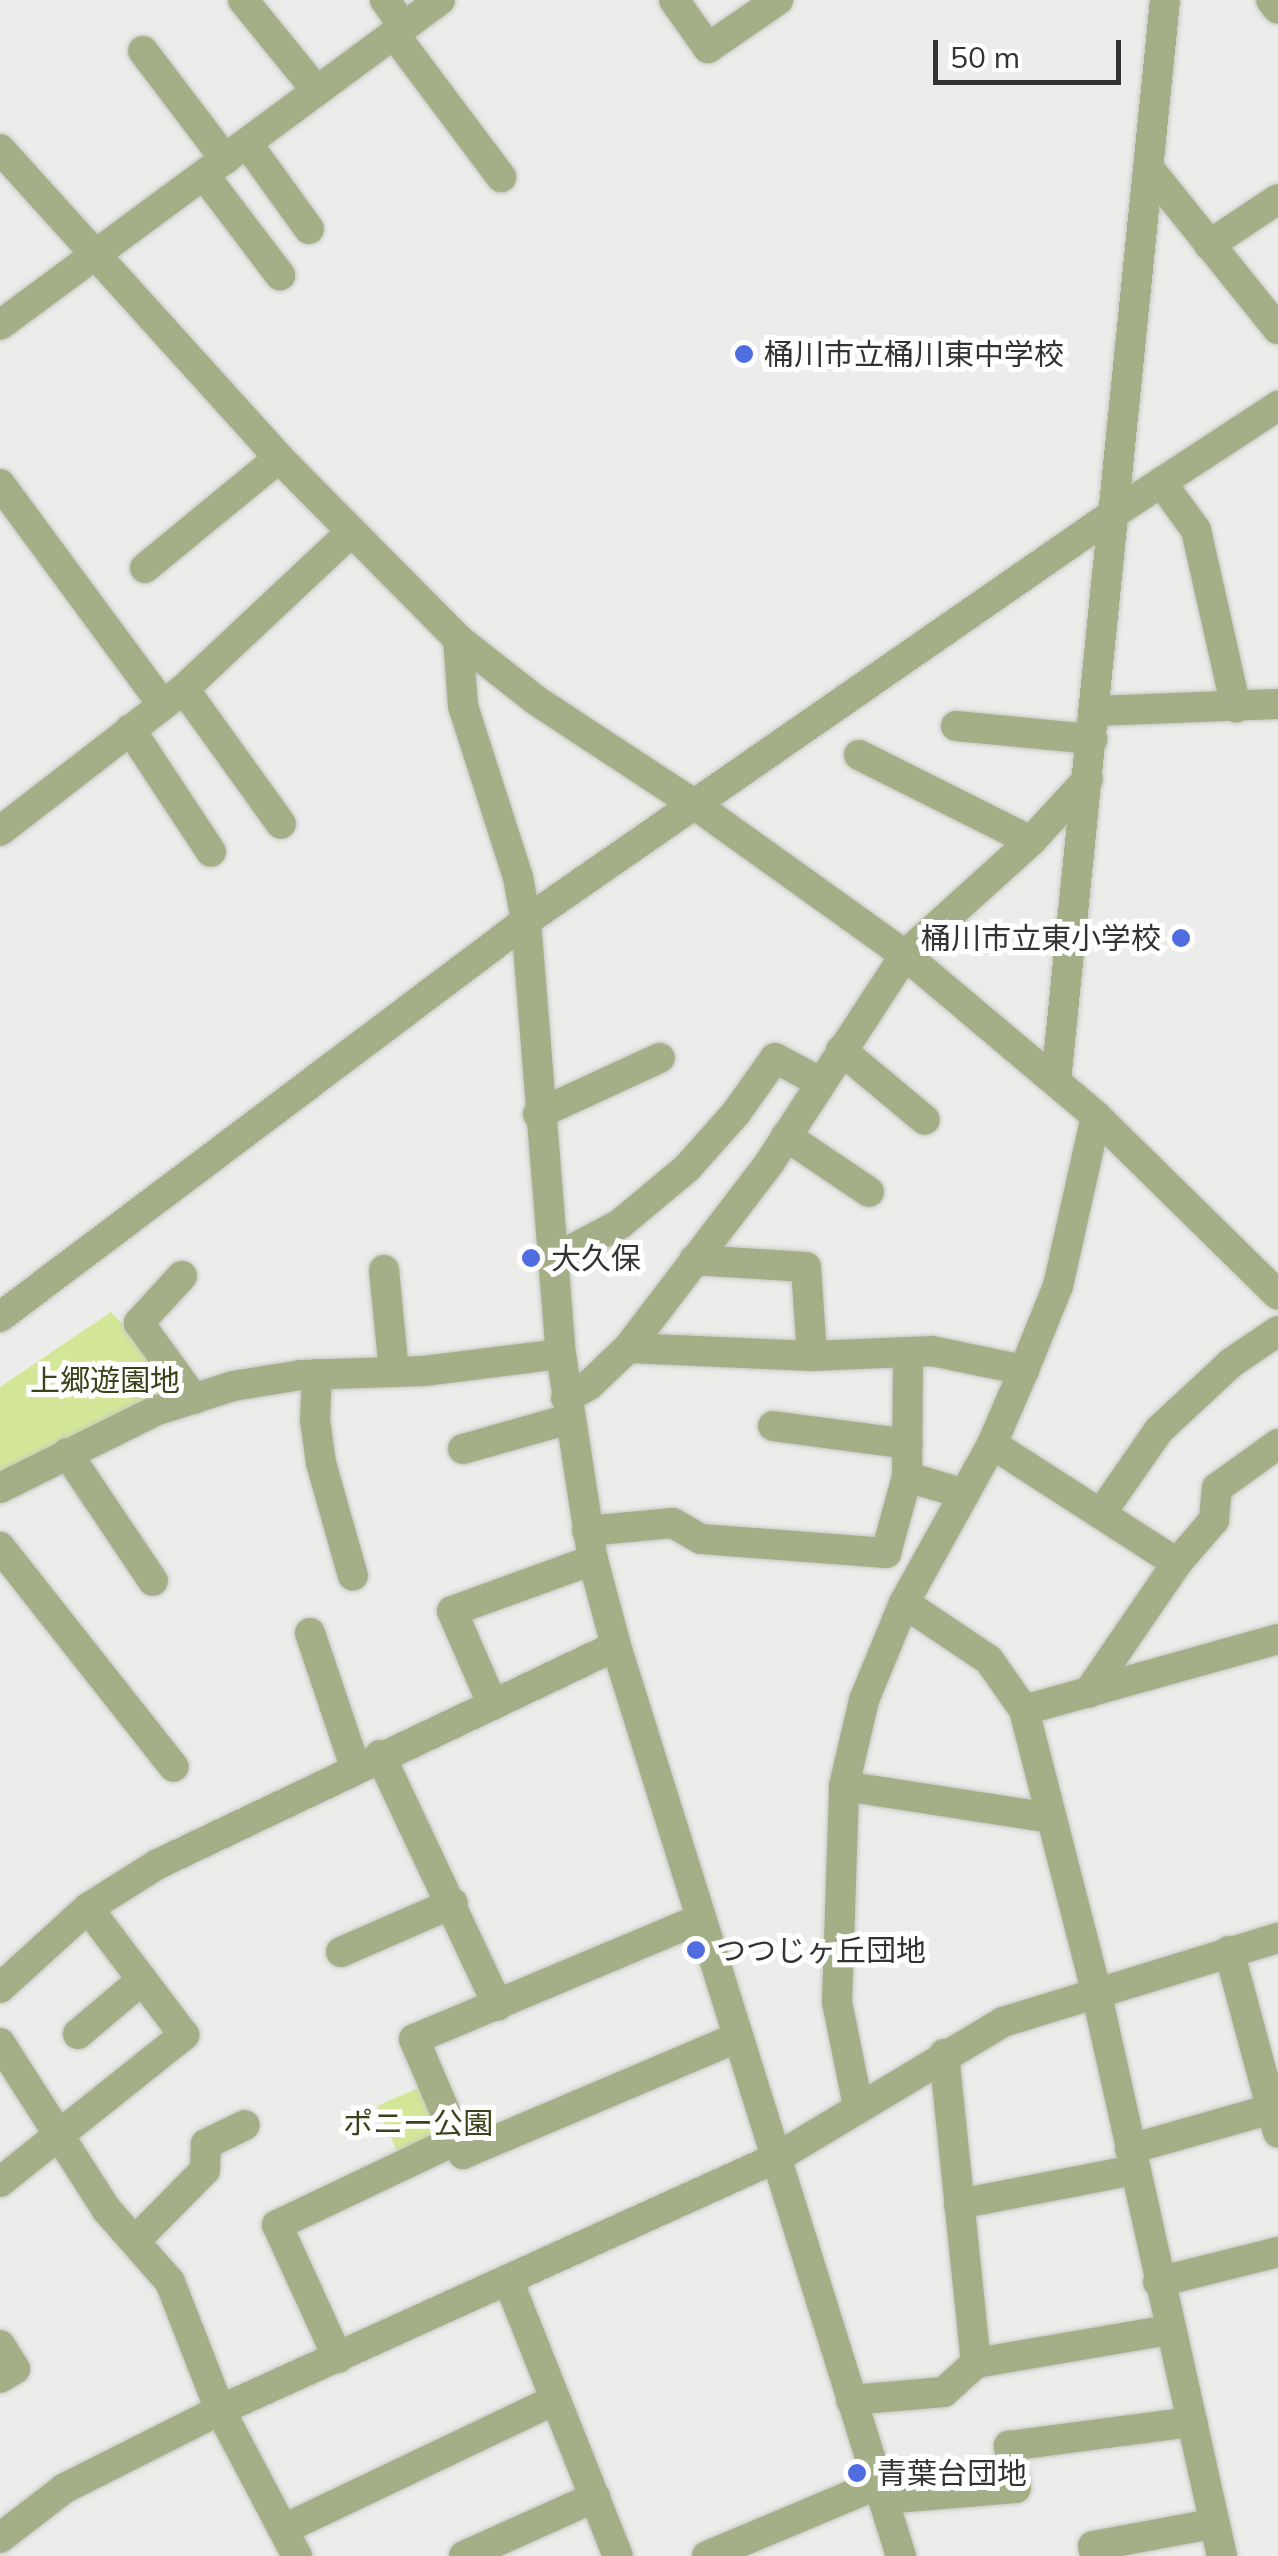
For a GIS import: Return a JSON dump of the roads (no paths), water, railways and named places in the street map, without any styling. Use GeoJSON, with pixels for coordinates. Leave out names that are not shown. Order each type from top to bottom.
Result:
{"type":"FeatureCollection","features":[{"type":"Feature","properties":{"kind":"street"},"geometry":{"type":"LineString","coordinates":[[242,0],[317,91]]}},
{"type":"Feature","properties":{"kind":"street"},"geometry":{"type":"LineString","coordinates":[[385,0],[399,30],[501,176]]}},
{"type":"Feature","properties":{"kind":"street"},"geometry":{"type":"LineString","coordinates":[[0,325],[440,0]]}},
{"type":"Feature","properties":{"kind":"street"},"geometry":{"type":"LineString","coordinates":[[674,0],[708,48],[778,0]]}},
{"type":"Feature","properties":{"kind":"street"},"geometry":{"type":"LineString","coordinates":[[1056,1081],[1165,0]]}},
{"type":"Feature","properties":{"kind":"street"},"geometry":{"type":"LineString","coordinates":[[1271,0],[1278,9]]}},
{"type":"Feature","properties":{"kind":"street"},"geometry":{"type":"LineString","coordinates":[[143,51],[225,159],[280,275]]}},
{"type":"Feature","properties":{"kind":"street"},"geometry":{"type":"LineString","coordinates":[[0,148],[279,458],[458,639],[537,701],[694,804],[905,956],[1096,1116],[1278,1295]]}},
{"type":"Feature","properties":{"kind":"street"},"geometry":{"type":"LineString","coordinates":[[225,159],[310,229]]}},
{"type":"Feature","properties":{"kind":"street"},"geometry":{"type":"LineString","coordinates":[[1150,170],[1278,330]]}},
{"type":"Feature","properties":{"kind":"street"},"geometry":{"type":"LineString","coordinates":[[1209,245],[1278,199]]}},
{"type":"Feature","properties":{"kind":"street"},"geometry":{"type":"LineString","coordinates":[[0,1317],[526,921],[1116,512],[1278,406]]}},
{"type":"Feature","properties":{"kind":"street"},"geometry":{"type":"LineString","coordinates":[[145,568],[279,458]]}},
{"type":"Feature","properties":{"kind":"street"},"geometry":{"type":"LineString","coordinates":[[1161,482],[1196,530],[1236,708]]}},
{"type":"Feature","properties":{"kind":"street"},"geometry":{"type":"LineString","coordinates":[[0,484],[281,824]]}},
{"type":"Feature","properties":{"kind":"street"},"geometry":{"type":"LineString","coordinates":[[0,831],[173,697],[350,533]]}},
{"type":"Feature","properties":{"kind":"street"},"geometry":{"type":"LineString","coordinates":[[458,639],[463,706],[514,864],[526,921],[538,1114],[561,1354],[590,1545],[616,1646],[901,2556]]}},
{"type":"Feature","properties":{"kind":"street"},"geometry":{"type":"LineString","coordinates":[[956,726],[1094,725],[1278,704]]}},
{"type":"Feature","properties":{"kind":"street"},"geometry":{"type":"LineString","coordinates":[[130,730],[211,852]]}},
{"type":"Feature","properties":{"kind":"street"},"geometry":{"type":"LineString","coordinates":[[859,755],[1031,841]]}},
{"type":"Feature","properties":{"kind":"street"},"geometry":{"type":"LineString","coordinates":[[463,1449],[568,1409],[628,1348],[786,1136],[905,956],[1031,841],[1088,779]]}},
{"type":"Feature","properties":{"kind":"street"},"geometry":{"type":"LineString","coordinates":[[841,1050],[925,1120]]}},
{"type":"Feature","properties":{"kind":"street"},"geometry":{"type":"LineString","coordinates":[[538,1114],[660,1058]]}},
{"type":"Feature","properties":{"kind":"street"},"geometry":{"type":"LineString","coordinates":[[552,1260],[620,1224],[687,1168],[736,1113],[775,1058],[820,1082]]}},
{"type":"Feature","properties":{"kind":"street"},"geometry":{"type":"LineString","coordinates":[[858,2106],[837,2002],[844,1786],[864,1700],[904,1602],[992,1444],[1058,1286],[1096,1116]]}},
{"type":"Feature","properties":{"kind":"street"},"geometry":{"type":"LineString","coordinates":[[786,1136],[868,1192]]}},
{"type":"Feature","properties":{"kind":"street"},"geometry":{"type":"LineString","coordinates":[[694,1260],[806,1267],[812,1356]]}},
{"type":"Feature","properties":{"kind":"street"},"geometry":{"type":"LineString","coordinates":[[384,1270],[394,1372]]}},
{"type":"Feature","properties":{"kind":"street"},"geometry":{"type":"LineString","coordinates":[[182,1276],[138,1323],[194,1399]]}},
{"type":"Feature","properties":{"kind":"street"},"geometry":{"type":"LineString","coordinates":[[1102,1512],[1159,1430],[1231,1363],[1278,1331]]}},
{"type":"Feature","properties":{"kind":"street"},"geometry":{"type":"LineString","coordinates":[[628,1348],[812,1356],[932,1351],[1024,1370]]}},
{"type":"Feature","properties":{"kind":"street"},"geometry":{"type":"LineString","coordinates":[[492,1703],[452,1611],[590,1545],[673,1523],[702,1539],[886,1553],[907,1477],[908,1352]]}},
{"type":"Feature","properties":{"kind":"street"},"geometry":{"type":"LineString","coordinates":[[0,1488],[155,1412],[233,1386],[317,1374],[394,1372],[561,1354]]}},
{"type":"Feature","properties":{"kind":"street"},"geometry":{"type":"LineString","coordinates":[[317,1374],[315,1420],[321,1463],[352,1576]]}},
{"type":"Feature","properties":{"kind":"street"},"geometry":{"type":"LineString","coordinates":[[773,1426],[908,1444]]}},
{"type":"Feature","properties":{"kind":"street"},"geometry":{"type":"LineString","coordinates":[[992,1444],[1177,1564]]}},
{"type":"Feature","properties":{"kind":"street"},"geometry":{"type":"LineString","coordinates":[[1088,1692],[1177,1564],[1214,1520],[1217,1488],[1278,1444]]}},
{"type":"Feature","properties":{"kind":"street"},"geometry":{"type":"LineString","coordinates":[[68,1452],[153,1582]]}},
{"type":"Feature","properties":{"kind":"street"},"geometry":{"type":"LineString","coordinates":[[907,1477],[965,1494]]}},
{"type":"Feature","properties":{"kind":"street"},"geometry":{"type":"LineString","coordinates":[[0,1547],[174,1767]]}},
{"type":"Feature","properties":{"kind":"street"},"geometry":{"type":"LineString","coordinates":[[904,1602],[990,1660],[1024,1710],[1096,1991],[1222,2556]]}},
{"type":"Feature","properties":{"kind":"street"},"geometry":{"type":"LineString","coordinates":[[310,1632],[368,1761],[453,1903],[498,2006]]}},
{"type":"Feature","properties":{"kind":"street"},"geometry":{"type":"LineString","coordinates":[[1024,1710],[1278,1639]]}},
{"type":"Feature","properties":{"kind":"street"},"geometry":{"type":"LineString","coordinates":[[0,1988],[88,1908],[202,1840],[616,1646]]}},
{"type":"Feature","properties":{"kind":"street"},"geometry":{"type":"LineString","coordinates":[[844,1786],[1051,1818]]}},
{"type":"Feature","properties":{"kind":"street"},"geometry":{"type":"LineString","coordinates":[[341,1952],[453,1903]]}},
{"type":"Feature","properties":{"kind":"street"},"geometry":{"type":"LineString","coordinates":[[0,2182],[59,2139],[184,2035],[88,1908]]}},
{"type":"Feature","properties":{"kind":"street"},"geometry":{"type":"LineString","coordinates":[[700,1919],[414,2040],[463,2154],[738,2037]]}},
{"type":"Feature","properties":{"kind":"street"},"geometry":{"type":"LineString","coordinates":[[0,2538],[65,2488],[220,2410],[776,2158],[1003,2022],[1278,1938]]}},
{"type":"Feature","properties":{"kind":"street"},"geometry":{"type":"LineString","coordinates":[[960,2204],[1276,2117],[1229,1951]]}},
{"type":"Feature","properties":{"kind":"street"},"geometry":{"type":"LineString","coordinates":[[78,2034],[142,1980]]}},
{"type":"Feature","properties":{"kind":"street"},"geometry":{"type":"LineString","coordinates":[[0,2043],[106,2209],[170,2282],[220,2410],[291,2543],[556,2399]]}},
{"type":"Feature","properties":{"kind":"street"},"geometry":{"type":"LineString","coordinates":[[944,2054],[976,2363]]}},
{"type":"Feature","properties":{"kind":"street"},"geometry":{"type":"LineString","coordinates":[[136,2240],[205,2170],[206,2144],[245,2125]]}},
{"type":"Feature","properties":{"kind":"street"},"geometry":{"type":"LineString","coordinates":[[338,2358],[277,2225],[456,2140]]}},
{"type":"Feature","properties":{"kind":"street"},"geometry":{"type":"LineString","coordinates":[[1158,2282],[1278,2252]]}},
{"type":"Feature","properties":{"kind":"street"},"geometry":{"type":"LineString","coordinates":[[508,2280],[618,2556]]}},
{"type":"Feature","properties":{"kind":"street"},"geometry":{"type":"LineString","coordinates":[[851,2400],[944,2392],[976,2363],[1170,2330]]}},
{"type":"Feature","properties":{"kind":"street"},"geometry":{"type":"LineString","coordinates":[[0,2345],[15,2368],[0,2378]]}},
{"type":"Feature","properties":{"kind":"street"},"geometry":{"type":"LineString","coordinates":[[707,2556],[880,2492],[1016,2488],[1009,2446],[1192,2422]]}},
{"type":"Feature","properties":{"kind":"street"},"geometry":{"type":"LineString","coordinates":[[464,2556],[594,2497]]}},
{"type":"Feature","properties":{"kind":"street"},"geometry":{"type":"LineString","coordinates":[[1095,2556],[1093,2546],[1212,2524]]}},
{"type":"Feature","properties":{"kind":"place","name":"桶川市立桶川東中学校"},"geometry":{"type":"Point","coordinates":[744,354]}},
{"type":"Feature","properties":{"kind":"place","name":"桶川市立東小学校"},"geometry":{"type":"Point","coordinates":[1181,938]}},
{"type":"Feature","properties":{"kind":"place","name":"大久保"},"geometry":{"type":"Point","coordinates":[531,1258]}},
{"type":"Feature","properties":{"kind":"place","name":"つつじヶ丘団地"},"geometry":{"type":"Point","coordinates":[696,1950]}},
{"type":"Feature","properties":{"kind":"place","name":"青葉台団地"},"geometry":{"type":"Point","coordinates":[857,2473]}},
{"type":"Feature","properties":{"kind":"park label","name":"上郷遊園地"},"geometry":{"type":"Point","coordinates":[105,1380]}},
{"type":"Feature","properties":{"kind":"park label","name":"ポニー公園"},"geometry":{"type":"Point","coordinates":[418,2123]}}]}
